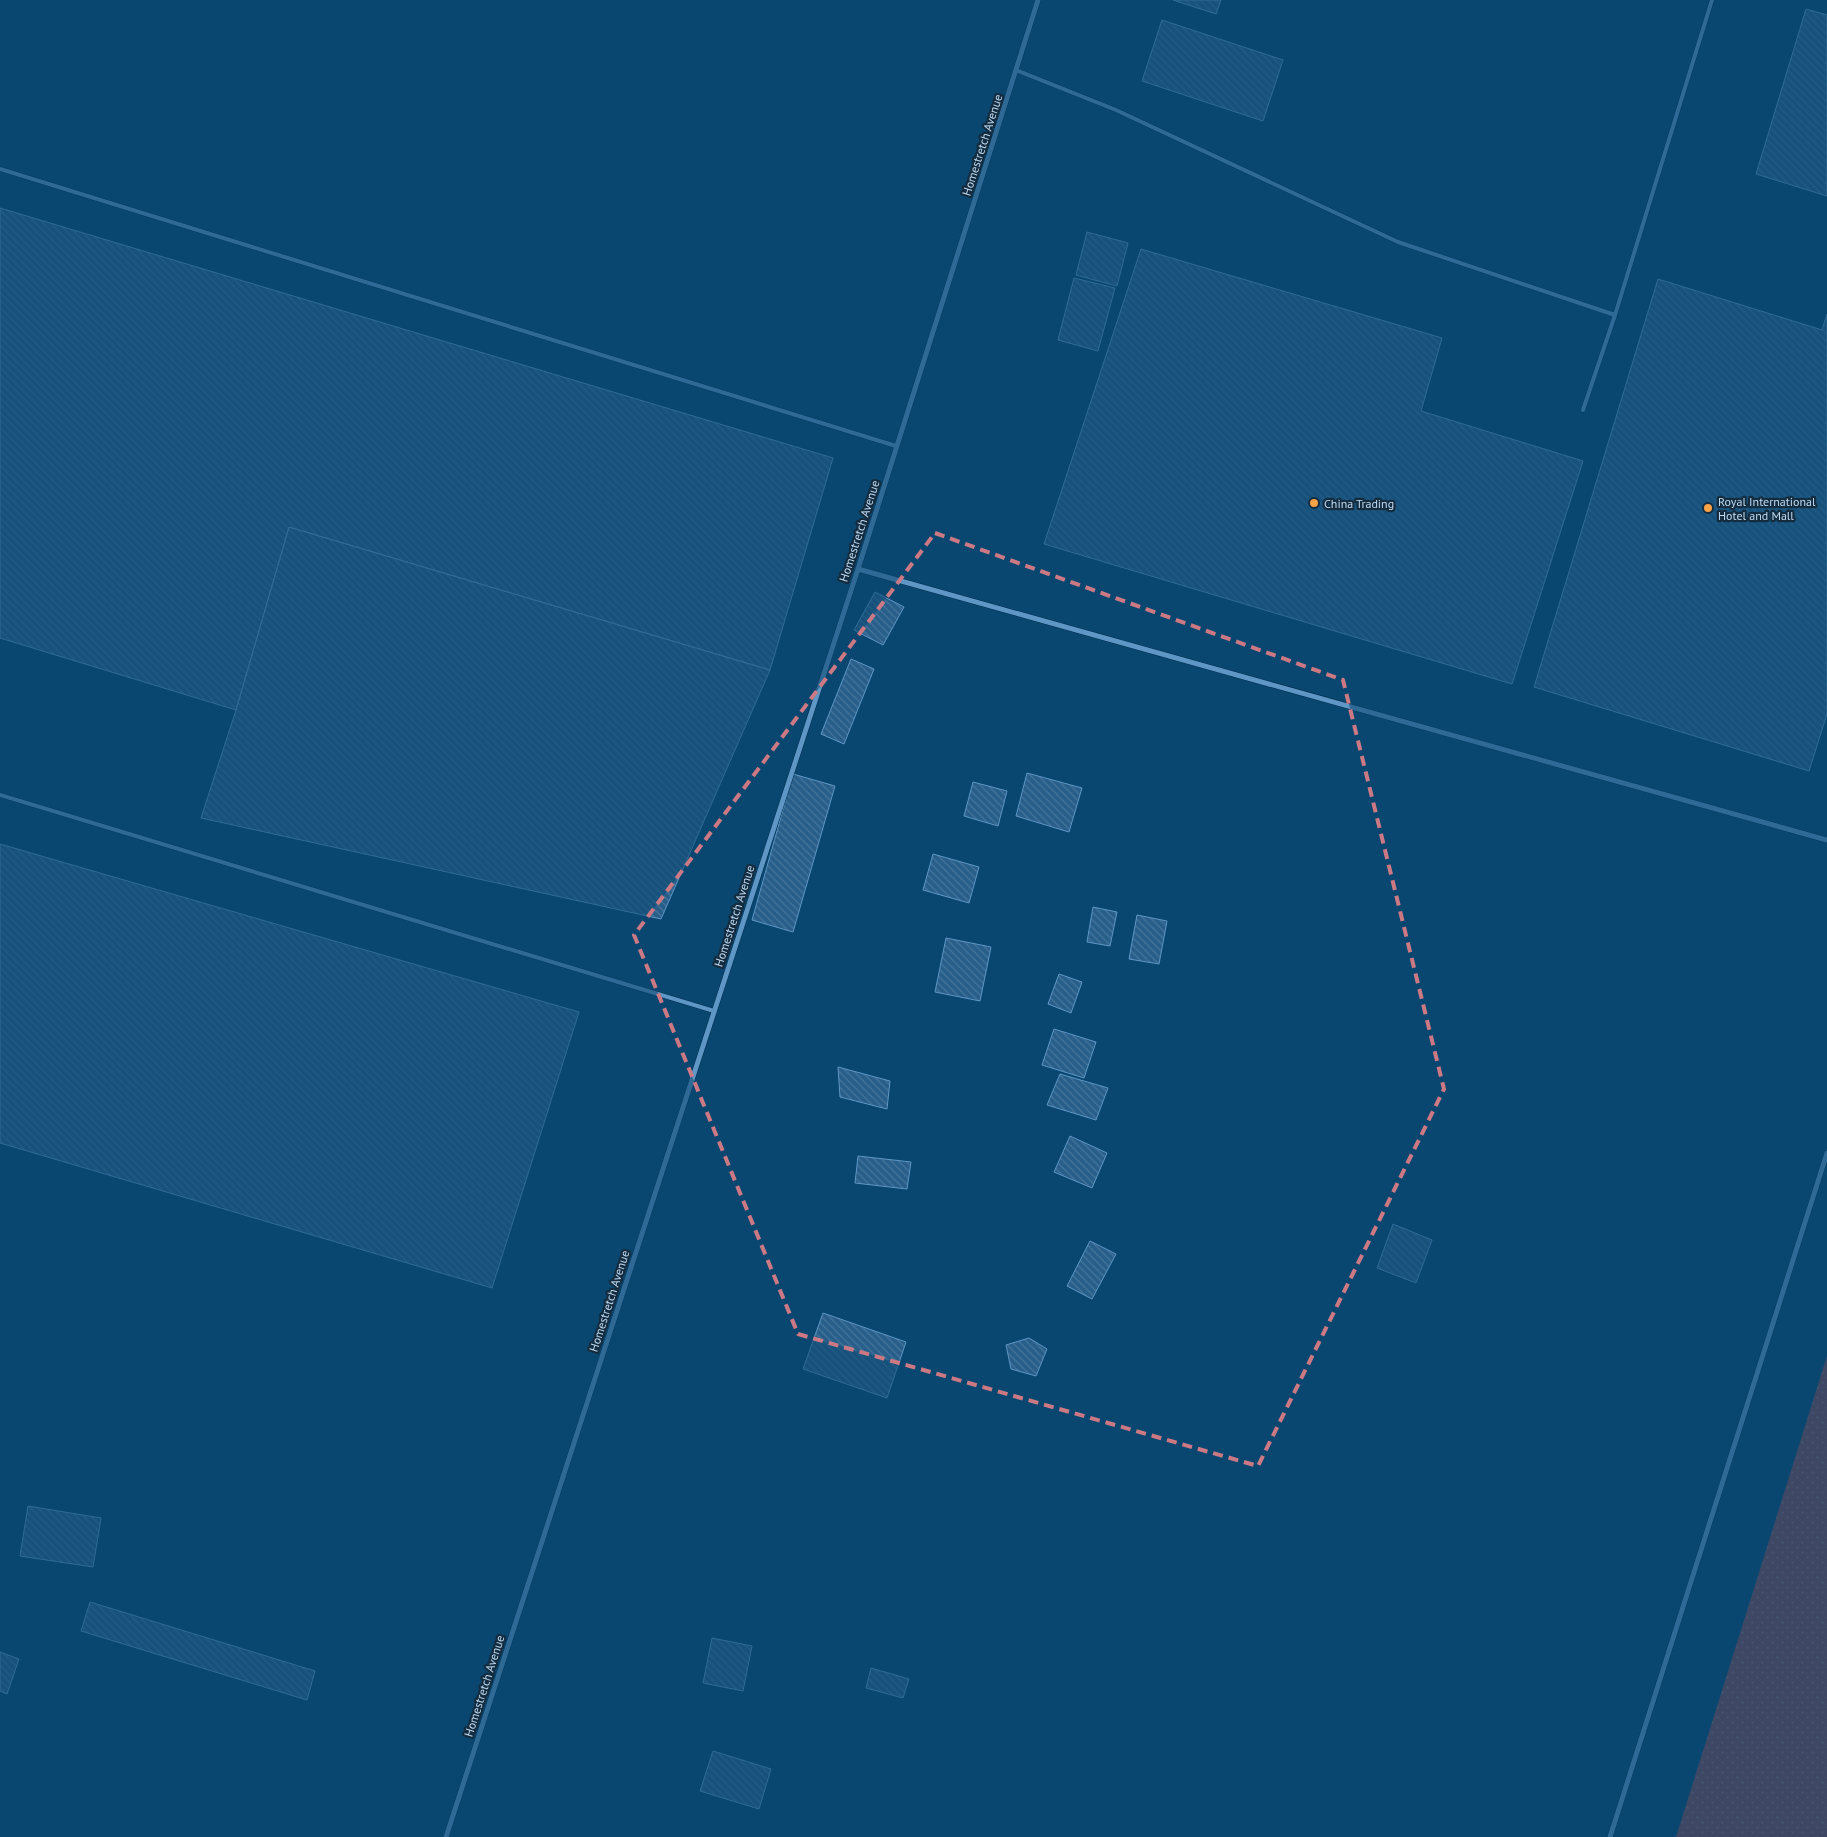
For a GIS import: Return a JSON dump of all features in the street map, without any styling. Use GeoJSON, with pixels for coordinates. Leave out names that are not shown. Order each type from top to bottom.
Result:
{"type":"FeatureCollection","features":[{"type":"Feature","properties":{"kind":"street","name":"Homestretch Avenue"},"geometry":{"type":"LineString","coordinates":[[446,1837],[858,569],[1038,0]]}},
{"type":"Feature","properties":{"kind":"street"},"geometry":{"type":"LineString","coordinates":[[858,569],[1827,840]]}},
{"type":"Feature","properties":{"kind":"street"},"geometry":{"type":"LineString","coordinates":[[1610,1837],[1827,1153]]}},
{"type":"Feature","properties":{"kind":"lane"},"geometry":{"type":"LineString","coordinates":[[1583,410],[1615,315],[1712,0]]}},
{"type":"Feature","properties":{"kind":"lane"},"geometry":{"type":"LineString","coordinates":[[1016,70],[1116,110],[1398,242],[1615,315]]}},
{"type":"Feature","properties":{"kind":"lane"},"geometry":{"type":"LineString","coordinates":[[0,169],[896,446]]}},
{"type":"Feature","properties":{"kind":"lane"},"geometry":{"type":"LineString","coordinates":[[0,795],[714,1011]]}},
{"type":"Feature","properties":{"kind":"highlighted area"},"geometry":{"type":"Polygon","coordinates":[[[935,533],[1343,680],[1444,1089],[1258,1466],[798,1334],[634,935],[935,533]]]}},
{"type":"Feature","properties":{"kind":"shaded area"},"geometry":{"type":"Polygon","coordinates":[[[1827,1356],[1827,1837],[1676,1837],[1827,1356]]]}},
{"type":"Feature","properties":{"kind":"building"},"geometry":{"type":"Polygon","coordinates":[[[1173,0],[1221,0],[1216,14],[1173,0]]]}},
{"type":"Feature","properties":{"kind":"building"},"geometry":{"type":"Polygon","coordinates":[[[1806,9],[1827,15],[1827,196],[1756,174],[1806,9]]]}},
{"type":"Feature","properties":{"kind":"building"},"geometry":{"type":"Polygon","coordinates":[[[1162,20],[1283,60],[1263,121],[1142,81],[1162,20]]]}},
{"type":"Feature","properties":{"kind":"building"},"geometry":{"type":"Polygon","coordinates":[[[0,208],[833,458],[770,670],[289,527],[236,710],[0,638],[0,208]]]}},
{"type":"Feature","properties":{"kind":"building"},"geometry":{"type":"Polygon","coordinates":[[[1087,232],[1128,243],[1117,286],[1076,275],[1087,232]]]}},
{"type":"Feature","properties":{"kind":"building","name":"China Trading"},"geometry":{"type":"Polygon","coordinates":[[[1141,249],[1442,338],[1421,411],[1583,461],[1512,684],[1044,544],[1141,249]]]}},
{"type":"Feature","properties":{"kind":"building"},"geometry":{"type":"Polygon","coordinates":[[[1074,278],[1115,288],[1098,351],[1058,340],[1074,278]]]}},
{"type":"Feature","properties":{"kind":"building","name":"Royal International Hotel and Mall"},"geometry":{"type":"Polygon","coordinates":[[[1658,279],[1822,330],[1827,314],[1827,714],[1809,771],[1534,687],[1658,279]]]}},
{"type":"Feature","properties":{"kind":"building"},"geometry":{"type":"Polygon","coordinates":[[[289,527],[770,670],[661,919],[201,818],[236,710],[289,527]]]}},
{"type":"Feature","properties":{"kind":"building"},"geometry":{"type":"Polygon","coordinates":[[[875,592],[904,607],[883,645],[854,630],[875,592]]]}},
{"type":"Feature","properties":{"kind":"building"},"geometry":{"type":"Polygon","coordinates":[[[851,659],[874,669],[844,744],[821,734],[851,659]]]}},
{"type":"Feature","properties":{"kind":"building"},"geometry":{"type":"Polygon","coordinates":[[[1027,773],[1082,788],[1069,832],[1016,816],[1027,773]]]}},
{"type":"Feature","properties":{"kind":"building"},"geometry":{"type":"Polygon","coordinates":[[[793,774],[835,786],[793,932],[752,920],[793,774]]]}},
{"type":"Feature","properties":{"kind":"building"},"geometry":{"type":"Polygon","coordinates":[[[973,782],[1007,791],[998,826],[964,816],[973,782]]]}},
{"type":"Feature","properties":{"kind":"building"},"geometry":{"type":"Polygon","coordinates":[[[0,844],[579,1012],[492,1288],[0,1143],[0,844]]]}},
{"type":"Feature","properties":{"kind":"building"},"geometry":{"type":"Polygon","coordinates":[[[933,854],[979,867],[969,903],[923,890],[933,854]]]}},
{"type":"Feature","properties":{"kind":"building"},"geometry":{"type":"Polygon","coordinates":[[[1093,907],[1117,912],[1110,946],[1087,942],[1093,907]]]}},
{"type":"Feature","properties":{"kind":"building"},"geometry":{"type":"Polygon","coordinates":[[[1137,915],[1167,921],[1159,964],[1129,959],[1137,915]]]}},
{"type":"Feature","properties":{"kind":"building"},"geometry":{"type":"Polygon","coordinates":[[[946,938],[991,947],[980,1001],[935,992],[946,938]]]}},
{"type":"Feature","properties":{"kind":"building"},"geometry":{"type":"Polygon","coordinates":[[[1059,974],[1082,982],[1071,1013],[1048,1004],[1059,974]]]}},
{"type":"Feature","properties":{"kind":"building"},"geometry":{"type":"Polygon","coordinates":[[[1054,1029],[1096,1042],[1084,1078],[1042,1065],[1054,1029]]]}},
{"type":"Feature","properties":{"kind":"building"},"geometry":{"type":"Polygon","coordinates":[[[838,1067],[890,1081],[887,1109],[840,1097],[838,1067]]]}},
{"type":"Feature","properties":{"kind":"building"},"geometry":{"type":"Polygon","coordinates":[[[1060,1074],[1108,1088],[1096,1120],[1047,1105],[1060,1074]]]}},
{"type":"Feature","properties":{"kind":"building"},"geometry":{"type":"Polygon","coordinates":[[[1070,1136],[1107,1153],[1092,1188],[1054,1172],[1070,1136]]]}},
{"type":"Feature","properties":{"kind":"building"},"geometry":{"type":"Polygon","coordinates":[[[858,1156],[911,1162],[907,1189],[855,1183],[858,1156]]]}},
{"type":"Feature","properties":{"kind":"building"},"geometry":{"type":"Polygon","coordinates":[[[1393,1224],[1432,1240],[1416,1283],[1377,1268],[1393,1224]]]}},
{"type":"Feature","properties":{"kind":"building"},"geometry":{"type":"Polygon","coordinates":[[[1090,1241],[1116,1254],[1092,1299],[1067,1286],[1090,1241]]]}},
{"type":"Feature","properties":{"kind":"building"},"geometry":{"type":"Polygon","coordinates":[[[823,1313],[906,1342],[887,1398],[803,1369],[823,1313]]]}},
{"type":"Feature","properties":{"kind":"building"},"geometry":{"type":"Polygon","coordinates":[[[1029,1338],[1047,1349],[1036,1376],[1011,1369],[1006,1345],[1029,1338]]]}},
{"type":"Feature","properties":{"kind":"building"},"geometry":{"type":"Polygon","coordinates":[[[28,1506],[101,1518],[93,1567],[20,1556],[28,1506]]]}},
{"type":"Feature","properties":{"kind":"building"},"geometry":{"type":"Polygon","coordinates":[[[90,1602],[315,1671],[307,1700],[81,1631],[90,1602]]]}},
{"type":"Feature","properties":{"kind":"building"},"geometry":{"type":"Polygon","coordinates":[[[712,1638],[752,1646],[743,1691],[703,1683],[712,1638]]]}},
{"type":"Feature","properties":{"kind":"building"},"geometry":{"type":"Polygon","coordinates":[[[0,1652],[19,1659],[7,1694],[0,1691],[0,1652]]]}},
{"type":"Feature","properties":{"kind":"building"},"geometry":{"type":"Polygon","coordinates":[[[871,1668],[909,1679],[903,1698],[866,1688],[871,1668]]]}},
{"type":"Feature","properties":{"kind":"building"},"geometry":{"type":"Polygon","coordinates":[[[713,1751],[771,1769],[759,1809],[700,1791],[713,1751]]]}},
{"type":"Feature","properties":{"kind":"place","name":"China Trading"},"geometry":{"type":"Point","coordinates":[1314,503]}},
{"type":"Feature","properties":{"kind":"place","name":"Royal International Hotel and Mall"},"geometry":{"type":"Point","coordinates":[1708,508]}}]}
